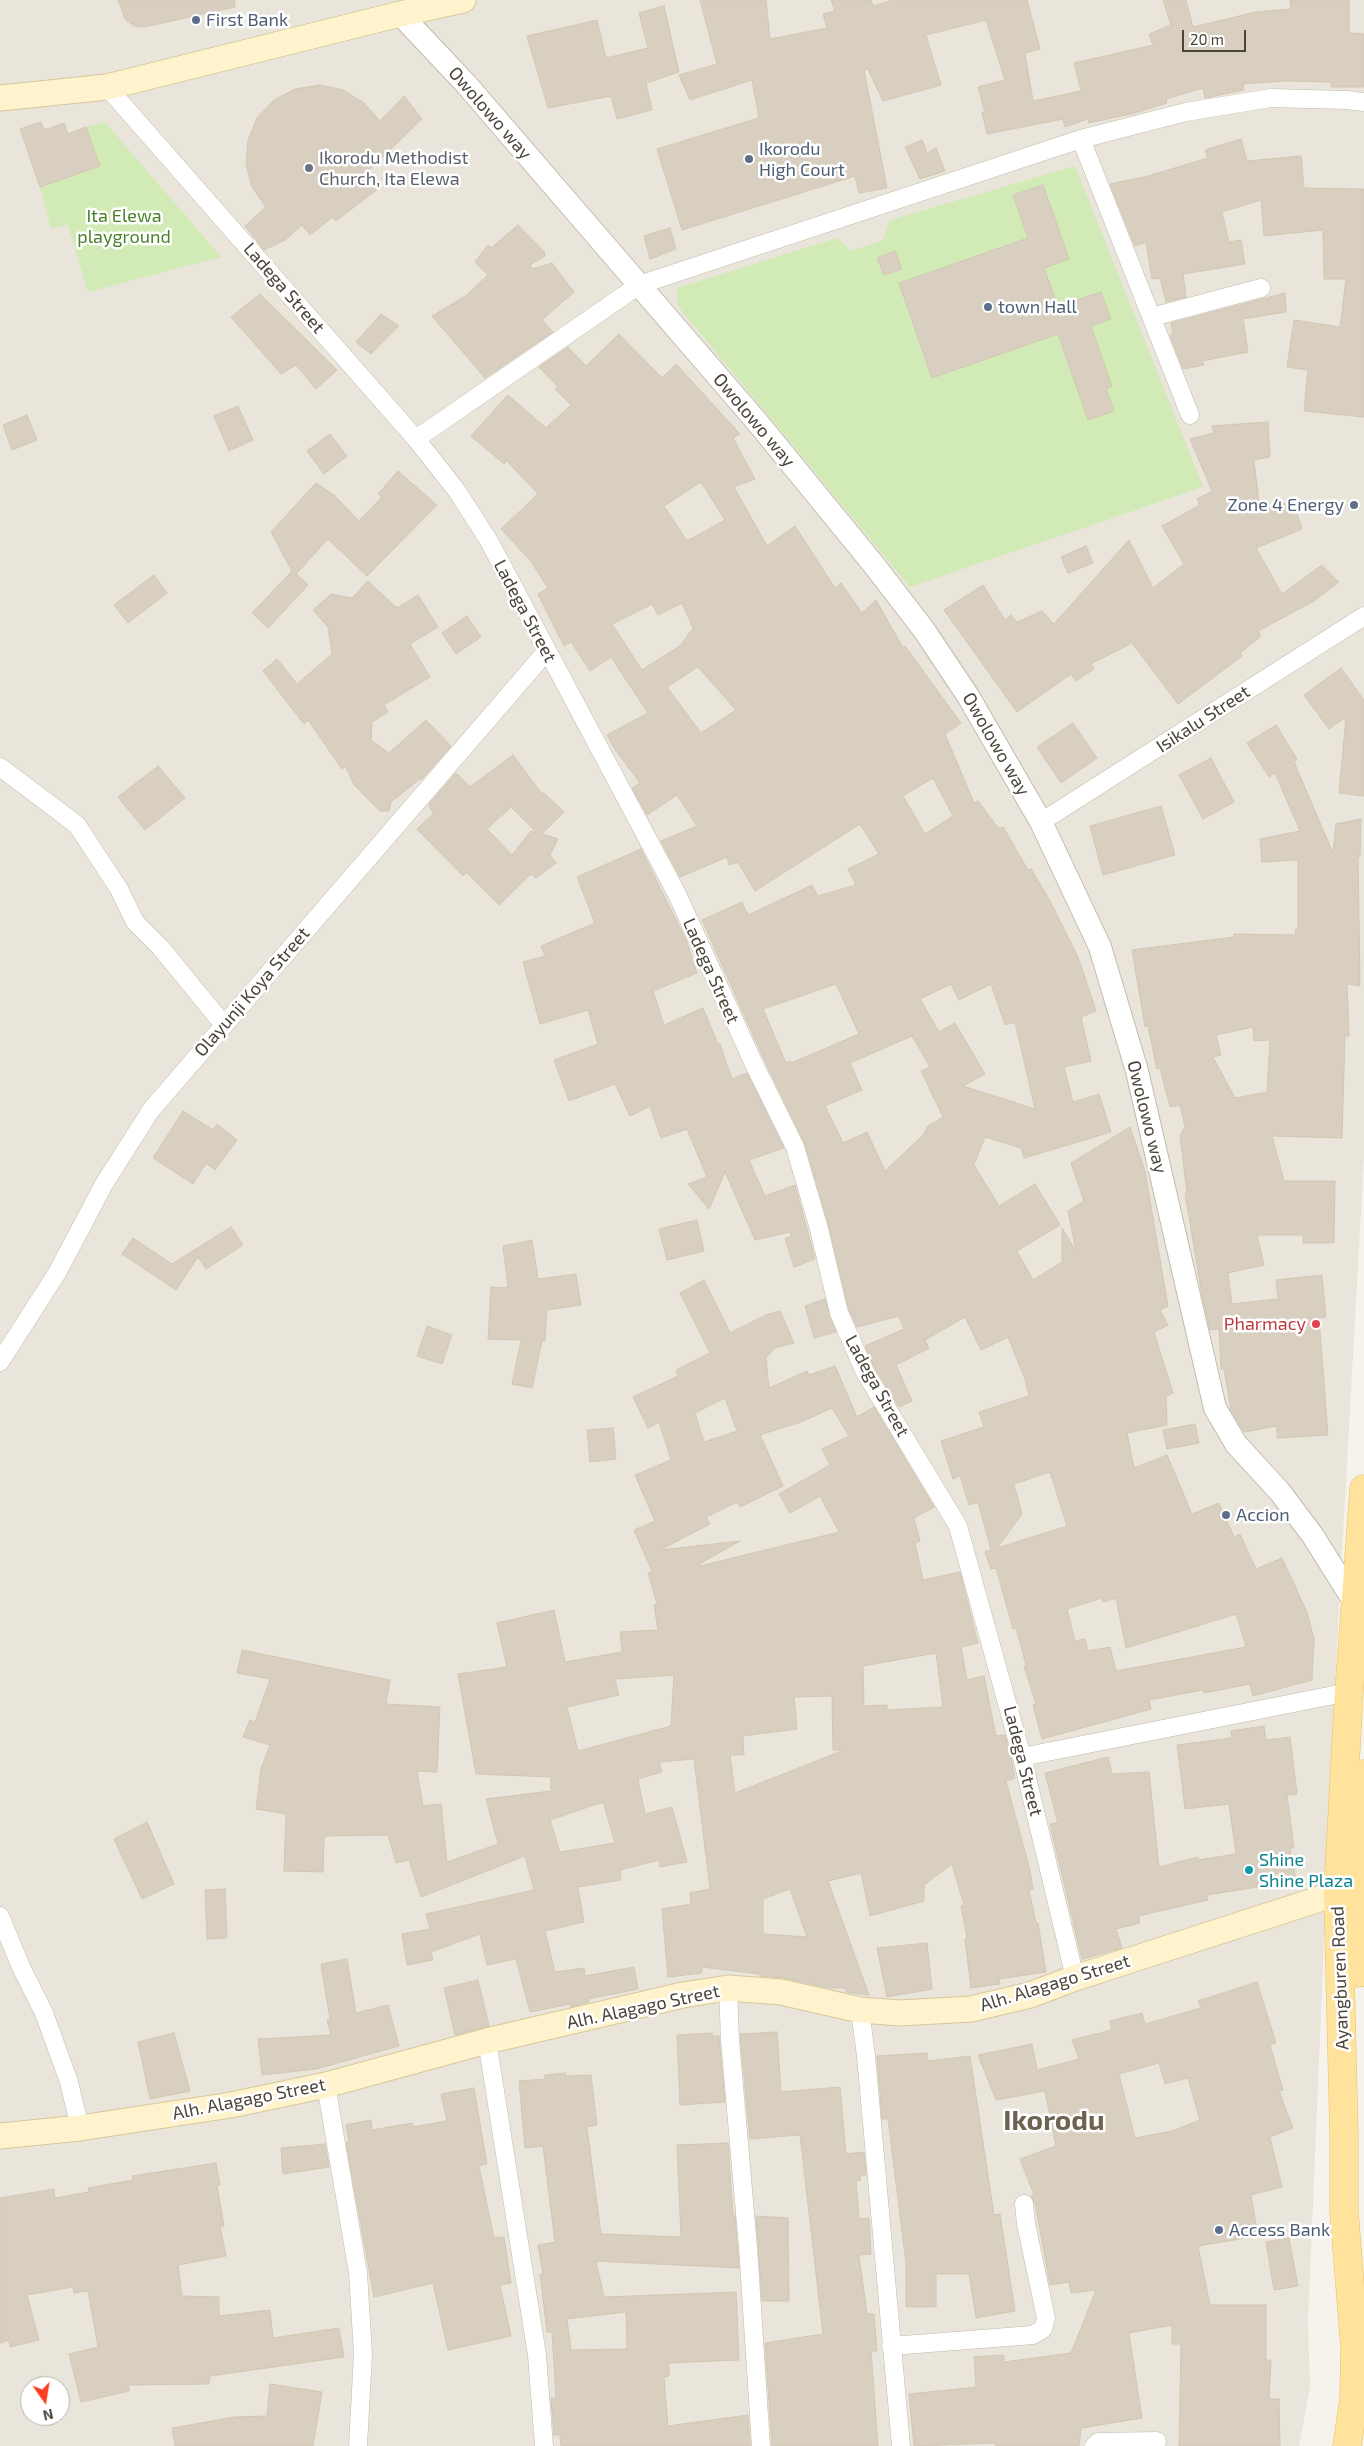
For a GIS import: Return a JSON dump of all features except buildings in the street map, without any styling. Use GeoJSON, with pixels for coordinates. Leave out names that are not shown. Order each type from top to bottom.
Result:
{"type":"FeatureCollection","features":[{"type":"Feature","properties":{"kind":"main road"},"geometry":{"type":"LineString","coordinates":[[0,98],[107,87],[397,7],[463,0]]}},
{"type":"Feature","properties":{"kind":"main road","name":"Ayangburen Road"},"geometry":{"type":"LineString","coordinates":[[1347,2446],[1354,2399],[1355,2348],[1344,2211],[1338,1893],[1349,1692],[1364,1489]]}},
{"type":"Feature","properties":{"kind":"main road","name":"Ayangburen Road"},"geometry":{"type":"LineString","coordinates":[[1364,1774],[1358,1902],[1360,2211],[1364,2272]]}},
{"type":"Feature","properties":{"kind":"main road","name":"Alh. Alagago Street"},"geometry":{"type":"LineString","coordinates":[[0,2136],[80,2128],[231,2104],[326,2085],[487,2041],[683,1995],[728,1988],[781,1992],[860,2010],[900,2013],[970,2009],[1030,1995],[1075,1978],[1338,1893]]}},
{"type":"Feature","properties":{"kind":"street","name":"Owolowo way"},"geometry":{"type":"LineString","coordinates":[[397,7],[466,84],[758,422],[924,630],[968,696],[1041,822],[1100,947],[1131,1052],[1215,1408],[1236,1444],[1280,1492],[1313,1536],[1355,1603]]}},
{"type":"Feature","properties":{"kind":"street","name":"Ladega Street"},"geometry":{"type":"LineString","coordinates":[[107,87],[416,440],[457,491],[489,542],[546,652],[592,733],[677,894],[753,1062],[795,1147],[819,1228],[839,1314],[865,1372],[958,1526],[1022,1756],[1075,1978]]}},
{"type":"Feature","properties":{"kind":"street"},"geometry":{"type":"LineString","coordinates":[[416,440],[638,285],[1081,139],[1186,112],[1271,98],[1364,102]]}},
{"type":"Feature","properties":{"kind":"street"},"geometry":{"type":"LineString","coordinates":[[1081,139],[1190,415]]}},
{"type":"Feature","properties":{"kind":"street"},"geometry":{"type":"LineString","coordinates":[[1152,317],[1261,288]]}},
{"type":"Feature","properties":{"kind":"street","name":"Isikalu Street"},"geometry":{"type":"LineString","coordinates":[[1041,822],[1364,616]]}},
{"type":"Feature","properties":{"kind":"street","name":"Olayunji Koya Street"},"geometry":{"type":"LineString","coordinates":[[0,1362],[57,1273],[104,1184],[151,1110],[223,1024],[546,652]]}},
{"type":"Feature","properties":{"kind":"street"},"geometry":{"type":"LineString","coordinates":[[0,766],[78,825],[119,889],[135,922],[161,948],[223,1024]]}},
{"type":"Feature","properties":{"kind":"street"},"geometry":{"type":"LineString","coordinates":[[1022,1756],[1349,1692]]}},
{"type":"Feature","properties":{"kind":"street"},"geometry":{"type":"LineString","coordinates":[[0,1916],[21,1967],[44,2013],[69,2082],[80,2128]]}},
{"type":"Feature","properties":{"kind":"street"},"geometry":{"type":"LineString","coordinates":[[728,1988],[730,2040],[748,2248],[761,2446]]}},
{"type":"Feature","properties":{"kind":"street"},"geometry":{"type":"LineString","coordinates":[[860,2010],[867,2065],[890,2346],[901,2446]]}},
{"type":"Feature","properties":{"kind":"street"},"geometry":{"type":"LineString","coordinates":[[487,2041],[537,2355],[544,2446]]}},
{"type":"Feature","properties":{"kind":"street"},"geometry":{"type":"LineString","coordinates":[[326,2085],[358,2273],[363,2354],[358,2446]]}},
{"type":"Feature","properties":{"kind":"street"},"geometry":{"type":"LineString","coordinates":[[890,2346],[1033,2335],[1043,2329],[1046,2318],[1026,2224],[1024,2204]]}},
{"type":"Feature","properties":{"kind":"street"},"geometry":{"type":"LineString","coordinates":[[1094,2446],[1098,2442],[1157,2441]]}},
{"type":"Feature","properties":{"kind":"shaded area"},"geometry":{"type":"Polygon","coordinates":[[[0,0],[1364,0],[1364,1157],[1336,1661],[1308,2320],[1310,2387],[1299,2446],[0,2446],[0,0]]]}},
{"type":"Feature","properties":{"kind":"green space","name":"Ita Elewa playground"},"geometry":{"type":"Polygon","coordinates":[[[105,122],[221,257],[88,292],[68,225],[51,228],[40,187],[100,166],[86,127],[105,122]]]}},
{"type":"Feature","properties":{"kind":"green space"},"geometry":{"type":"Polygon","coordinates":[[[1075,166],[1203,487],[910,587],[678,306],[677,288],[837,238],[851,251],[883,240],[890,220],[1075,166]]]}},
{"type":"Feature","properties":{"kind":"place","name":"First Bank"},"geometry":{"type":"Point","coordinates":[196,20]}},
{"type":"Feature","properties":{"kind":"place","name":"Ikorodu High Court"},"geometry":{"type":"Point","coordinates":[749,159]}},
{"type":"Feature","properties":{"kind":"place","name":"Ikorodu Methodist Church, Ita Elewa"},"geometry":{"type":"Point","coordinates":[309,168]}},
{"type":"Feature","properties":{"kind":"place","name":"town Hall"},"geometry":{"type":"Point","coordinates":[988,307]}},
{"type":"Feature","properties":{"kind":"place","name":"Zone 4 Energy"},"geometry":{"type":"Point","coordinates":[1354,505]}},
{"type":"Feature","properties":{"kind":"place","name":"Pharmacy"},"geometry":{"type":"Point","coordinates":[1316,1324]}},
{"type":"Feature","properties":{"kind":"place","name":"Accion"},"geometry":{"type":"Point","coordinates":[1226,1515]}},
{"type":"Feature","properties":{"kind":"place","name":"Shine Shine Plaza"},"geometry":{"type":"Point","coordinates":[1249,1870]}},
{"type":"Feature","properties":{"kind":"place","name":"Access Bank"},"geometry":{"type":"Point","coordinates":[1219,2230]}},
{"type":"Feature","properties":{"kind":"district","name":"Ikorodu"},"geometry":{"type":"Point","coordinates":[1054,2121]}}]}
